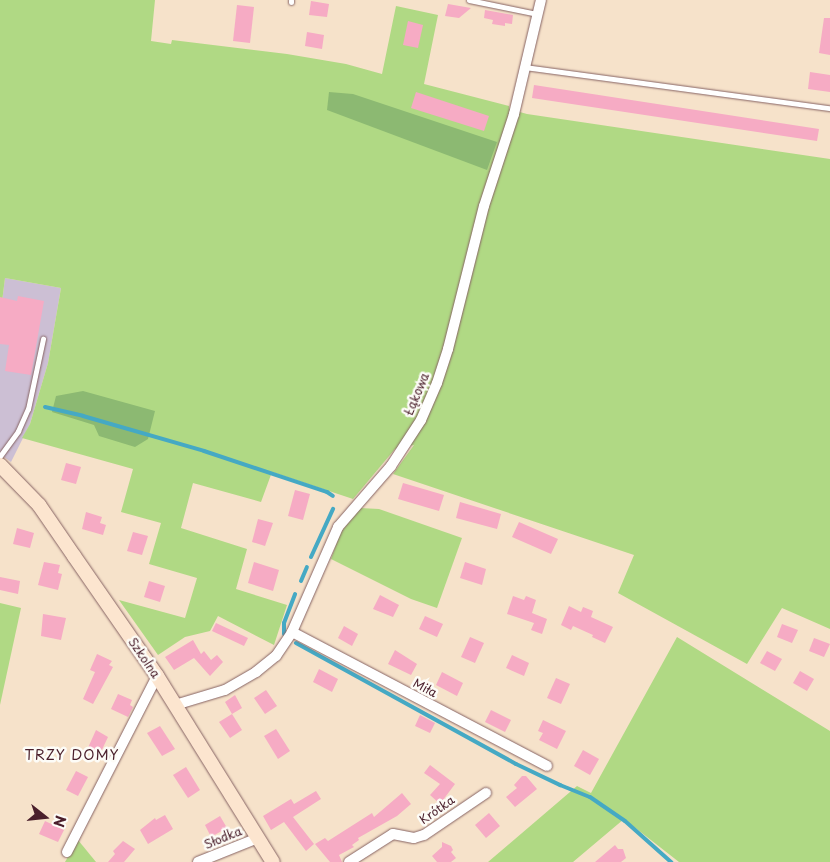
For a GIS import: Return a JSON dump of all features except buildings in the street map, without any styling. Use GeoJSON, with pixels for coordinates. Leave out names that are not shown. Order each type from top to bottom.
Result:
{"type":"FeatureCollection","features":[{"type":"Feature","properties":{"kind":"street","name":"Łąkowa"},"geometry":{"type":"LineString","coordinates":[[175,705],[225,690],[256,672],[276,656],[292,632],[335,532],[345,516],[400,453],[430,400],[448,349],[477,232],[511,126],[537,14],[542,0]]}},
{"type":"Feature","properties":{"kind":"street","name":"Szkolna"},"geometry":{"type":"LineString","coordinates":[[0,465],[39,505],[157,676],[272,862]]}},
{"type":"Feature","properties":{"kind":"street","name":"Miła"},"geometry":{"type":"LineString","coordinates":[[292,632],[547,766]]}},
{"type":"Feature","properties":{"kind":"street"},"geometry":{"type":"LineString","coordinates":[[67,852],[157,676]]}},
{"type":"Feature","properties":{"kind":"street","name":"Krótka"},"geometry":{"type":"LineString","coordinates":[[349,862],[393,834],[414,838],[424,835],[486,793]]}},
{"type":"Feature","properties":{"kind":"street","name":"Słodka"},"geometry":{"type":"LineString","coordinates":[[198,862],[258,838]]}},
{"type":"Feature","properties":{"kind":"lane"},"geometry":{"type":"LineString","coordinates":[[469,0],[537,14]]}},
{"type":"Feature","properties":{"kind":"lane"},"geometry":{"type":"LineString","coordinates":[[524,67],[830,108]]}},
{"type":"Feature","properties":{"kind":"lane"},"geometry":{"type":"LineString","coordinates":[[0,456],[18,432],[28,409],[43,339]]}},
{"type":"Feature","properties":{"kind":"shaded area"},"geometry":{"type":"Polygon","coordinates":[[[5,278],[61,288],[48,363],[30,424],[11,462],[0,454],[0,318],[5,278]]]}},
{"type":"Feature","properties":{"kind":"green space"},"geometry":{"type":"Polygon","coordinates":[[[0,0],[155,0],[151,41],[171,44],[172,40],[287,54],[346,64],[382,74],[396,6],[438,15],[424,84],[509,106],[509,109],[527,114],[830,159],[830,629],[782,608],[747,664],[618,593],[634,555],[393,474],[414,445],[395,449],[353,499],[272,472],[261,502],[193,483],[181,528],[247,549],[236,589],[287,605],[274,645],[218,616],[210,631],[185,637],[158,655],[119,600],[185,618],[197,578],[149,564],[161,523],[121,512],[133,469],[22,438],[30,424],[48,363],[61,288],[5,278],[0,318],[0,0]]]}},
{"type":"Feature","properties":{"kind":"green space"},"geometry":{"type":"Polygon","coordinates":[[[329,92],[353,94],[497,142],[487,170],[327,110],[329,92]]]}},
{"type":"Feature","properties":{"kind":"green space"},"geometry":{"type":"Polygon","coordinates":[[[83,391],[155,411],[148,439],[135,447],[99,436],[94,425],[52,412],[56,396],[83,391]]]}},
{"type":"Feature","properties":{"kind":"green space"},"geometry":{"type":"Polygon","coordinates":[[[360,508],[379,509],[462,538],[437,608],[411,599],[331,559],[340,533],[360,508]]]}},
{"type":"Feature","properties":{"kind":"green space"},"geometry":{"type":"Polygon","coordinates":[[[0,603],[21,608],[0,705],[0,603]]]}},
{"type":"Feature","properties":{"kind":"green space"},"geometry":{"type":"Polygon","coordinates":[[[677,637],[830,731],[830,862],[679,862],[624,819],[573,862],[488,862],[577,786],[591,793],[677,637]]]}},
{"type":"Feature","properties":{"kind":"green space"},"geometry":{"type":"Polygon","coordinates":[[[78,840],[96,862],[65,862],[78,840]]]}},
{"type":"Feature","properties":{"kind":"waterway"},"geometry":{"type":"LineString","coordinates":[[45,407],[204,451],[327,492],[333,496]]}},
{"type":"Feature","properties":{"kind":"waterway"},"geometry":{"type":"LineString","coordinates":[[311,557],[333,509]]}},
{"type":"Feature","properties":{"kind":"waterway"},"geometry":{"type":"LineString","coordinates":[[301,581],[307,567]]}},
{"type":"Feature","properties":{"kind":"waterway"},"geometry":{"type":"LineString","coordinates":[[284,634],[284,623],[295,594]]}},
{"type":"Feature","properties":{"kind":"waterway"},"geometry":{"type":"LineString","coordinates":[[296,643],[516,764],[590,797],[625,821],[671,862]]}},
{"type":"Feature","properties":{"kind":"district","name":"TRZY DOMY"},"geometry":{"type":"Point","coordinates":[72,755]}}]}
